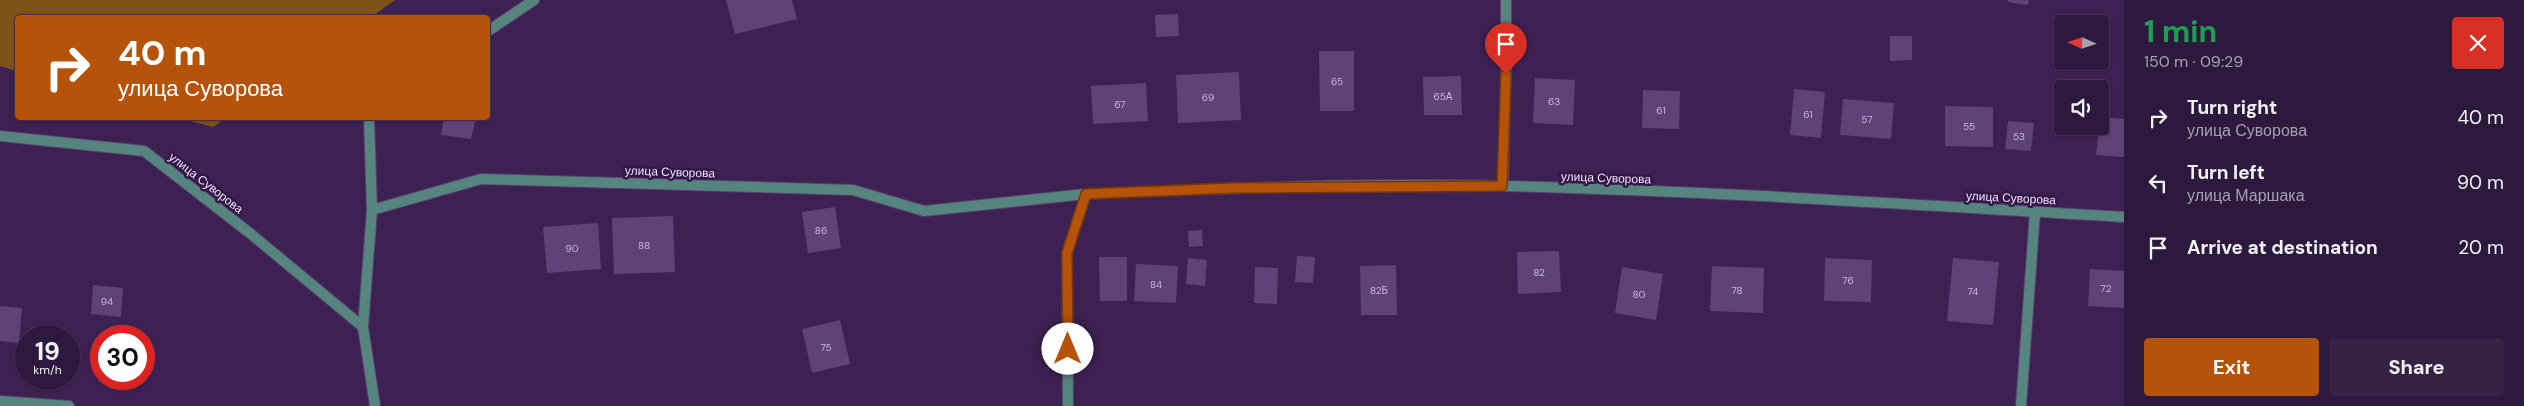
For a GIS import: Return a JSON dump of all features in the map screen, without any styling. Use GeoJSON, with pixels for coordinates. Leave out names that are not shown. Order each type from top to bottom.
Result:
{"type":"FeatureCollection","features":[{"type":"Feature","properties":{"kind":"street"},"geometry":{"type":"LineString","coordinates":[[490,31],[534,0]]}},
{"type":"Feature","properties":{"kind":"street"},"geometry":{"type":"LineString","coordinates":[[1502,186],[1506,74],[1506,0]]}},
{"type":"Feature","properties":{"kind":"street"},"geometry":{"type":"LineString","coordinates":[[369,120],[372,210],[363,328],[375,406]]}},
{"type":"Feature","properties":{"kind":"street","name":"улица Суворова"},"geometry":{"type":"LineString","coordinates":[[0,136],[144,151],[251,234],[363,328]]}},
{"type":"Feature","properties":{"kind":"street","name":"улица Суворова"},"geometry":{"type":"LineString","coordinates":[[372,210],[482,179],[853,190],[924,211],[1086,194],[1234,188],[1502,186],[1856,201],[2124,217]]}},
{"type":"Feature","properties":{"kind":"street"},"geometry":{"type":"LineString","coordinates":[[1068,406],[1067,253],[1086,194]]}},
{"type":"Feature","properties":{"kind":"street"},"geometry":{"type":"LineString","coordinates":[[2021,406],[2036,212]]}},
{"type":"Feature","properties":{"kind":"street"},"geometry":{"type":"LineString","coordinates":[[0,401],[70,406]]}},
{"type":"Feature","properties":{"kind":"shaded area"},"geometry":{"type":"Polygon","coordinates":[[[0,0],[395,0],[374,15],[15,15],[15,70],[0,66],[0,0]]]}},
{"type":"Feature","properties":{"kind":"shaded area"},"geometry":{"type":"Polygon","coordinates":[[[187,120],[223,120],[213,127],[187,120]]]}},
{"type":"Feature","properties":{"kind":"building"},"geometry":{"type":"Polygon","coordinates":[[[726,0],[792,0],[797,19],[735,34],[726,0]]]}},
{"type":"Feature","properties":{"kind":"building"},"geometry":{"type":"Polygon","coordinates":[[[2008,0],[2029,0],[2028,5],[2008,2],[2008,0]]]}},
{"type":"Feature","properties":{"kind":"building"},"geometry":{"type":"Polygon","coordinates":[[[1178,14],[1179,36],[1156,37],[1155,15],[1178,14]]]}},
{"type":"Feature","properties":{"kind":"building"},"geometry":{"type":"Polygon","coordinates":[[[1890,36],[1912,36],[1912,60],[1890,61],[1890,36]]]}},
{"type":"Feature","properties":{"kind":"building"},"geometry":{"type":"Polygon","coordinates":[[[1319,51],[1354,51],[1354,111],[1320,111],[1319,51]]]}},
{"type":"Feature","properties":{"kind":"building"},"geometry":{"type":"Polygon","coordinates":[[[1239,72],[1241,120],[1178,123],[1176,75],[1239,72]]]}},
{"type":"Feature","properties":{"kind":"building"},"geometry":{"type":"Polygon","coordinates":[[[1461,76],[1462,115],[1424,115],[1423,77],[1461,76]]]}},
{"type":"Feature","properties":{"kind":"building"},"geometry":{"type":"Polygon","coordinates":[[[1535,78],[1575,80],[1573,125],[1533,123],[1535,78]]]}},
{"type":"Feature","properties":{"kind":"building"},"geometry":{"type":"Polygon","coordinates":[[[1146,83],[1148,121],[1093,124],[1091,86],[1146,83]]]}},
{"type":"Feature","properties":{"kind":"building"},"geometry":{"type":"Polygon","coordinates":[[[1794,89],[1825,92],[1821,138],[1790,135],[1794,89]]]}},
{"type":"Feature","properties":{"kind":"building"},"geometry":{"type":"Polygon","coordinates":[[[1643,90],[1680,91],[1679,129],[1642,128],[1643,90]]]}},
{"type":"Feature","properties":{"kind":"building"},"geometry":{"type":"Polygon","coordinates":[[[1843,99],[1894,103],[1891,139],[1840,135],[1843,99]]]}},
{"type":"Feature","properties":{"kind":"building"},"geometry":{"type":"Polygon","coordinates":[[[1945,106],[1993,107],[1993,147],[1945,146],[1945,106]]]}},
{"type":"Feature","properties":{"kind":"building"},"geometry":{"type":"Polygon","coordinates":[[[2109,118],[2124,119],[2124,157],[2096,155],[2098,135],[2109,135],[2109,118]]]}},
{"type":"Feature","properties":{"kind":"building"},"geometry":{"type":"Polygon","coordinates":[[[444,120],[476,120],[471,139],[441,135],[444,120]]]}},
{"type":"Feature","properties":{"kind":"building"},"geometry":{"type":"Polygon","coordinates":[[[2008,121],[2034,123],[2031,151],[2005,149],[2008,121]]]}},
{"type":"Feature","properties":{"kind":"building"},"geometry":{"type":"Polygon","coordinates":[[[835,207],[841,248],[808,253],[802,212],[835,207]]]}},
{"type":"Feature","properties":{"kind":"building"},"geometry":{"type":"Polygon","coordinates":[[[673,216],[675,272],[614,274],[612,218],[673,216]]]}},
{"type":"Feature","properties":{"kind":"building"},"geometry":{"type":"Polygon","coordinates":[[[598,223],[601,269],[547,273],[543,227],[598,223]]]}},
{"type":"Feature","properties":{"kind":"building"},"geometry":{"type":"Polygon","coordinates":[[[1202,230],[1203,246],[1189,247],[1188,231],[1202,230]]]}},
{"type":"Feature","properties":{"kind":"building"},"geometry":{"type":"Polygon","coordinates":[[[1559,251],[1561,292],[1518,294],[1517,252],[1559,251]]]}},
{"type":"Feature","properties":{"kind":"building"},"geometry":{"type":"Polygon","coordinates":[[[1297,256],[1315,257],[1313,283],[1295,282],[1297,256]]]}},
{"type":"Feature","properties":{"kind":"building"},"geometry":{"type":"Polygon","coordinates":[[[1099,257],[1127,257],[1127,301],[1100,301],[1099,257]]]}},
{"type":"Feature","properties":{"kind":"building"},"geometry":{"type":"Polygon","coordinates":[[[1188,258],[1207,260],[1205,286],[1186,284],[1188,258]]]}},
{"type":"Feature","properties":{"kind":"building"},"geometry":{"type":"Polygon","coordinates":[[[1825,258],[1872,260],[1871,302],[1824,301],[1825,258]]]}},
{"type":"Feature","properties":{"kind":"building"},"geometry":{"type":"Polygon","coordinates":[[[1953,258],[1999,262],[1993,325],[1947,321],[1953,258]]]}},
{"type":"Feature","properties":{"kind":"building"},"geometry":{"type":"Polygon","coordinates":[[[1136,264],[1178,266],[1176,303],[1134,301],[1136,264]]]}},
{"type":"Feature","properties":{"kind":"building"},"geometry":{"type":"Polygon","coordinates":[[[1396,265],[1397,315],[1361,315],[1360,266],[1396,265]]]}},
{"type":"Feature","properties":{"kind":"building"},"geometry":{"type":"Polygon","coordinates":[[[1712,266],[1764,268],[1763,313],[1710,311],[1712,266]]]}},
{"type":"Feature","properties":{"kind":"building"},"geometry":{"type":"Polygon","coordinates":[[[1255,267],[1278,268],[1277,304],[1254,303],[1255,267]]]}},
{"type":"Feature","properties":{"kind":"building"},"geometry":{"type":"Polygon","coordinates":[[[1622,267],[1663,274],[1656,320],[1615,313],[1622,267]]]}},
{"type":"Feature","properties":{"kind":"building"},"geometry":{"type":"Polygon","coordinates":[[[2090,269],[2124,271],[2124,308],[2088,306],[2090,269]]]}},
{"type":"Feature","properties":{"kind":"building"},"geometry":{"type":"Polygon","coordinates":[[[93,285],[123,288],[121,317],[91,314],[93,285]]]}},
{"type":"Feature","properties":{"kind":"building"},"geometry":{"type":"Polygon","coordinates":[[[0,306],[22,308],[21,325],[15,325],[15,343],[0,341],[0,306]]]}},
{"type":"Feature","properties":{"kind":"building"},"geometry":{"type":"Polygon","coordinates":[[[840,320],[850,364],[812,373],[802,329],[840,320]]]}},
{"type":"Feature","properties":{"kind":"route"},"geometry":{"type":"LineString","coordinates":[[1068,349],[1067,253],[1086,194],[1234,188],[1502,186],[1506,74]]}}]}
